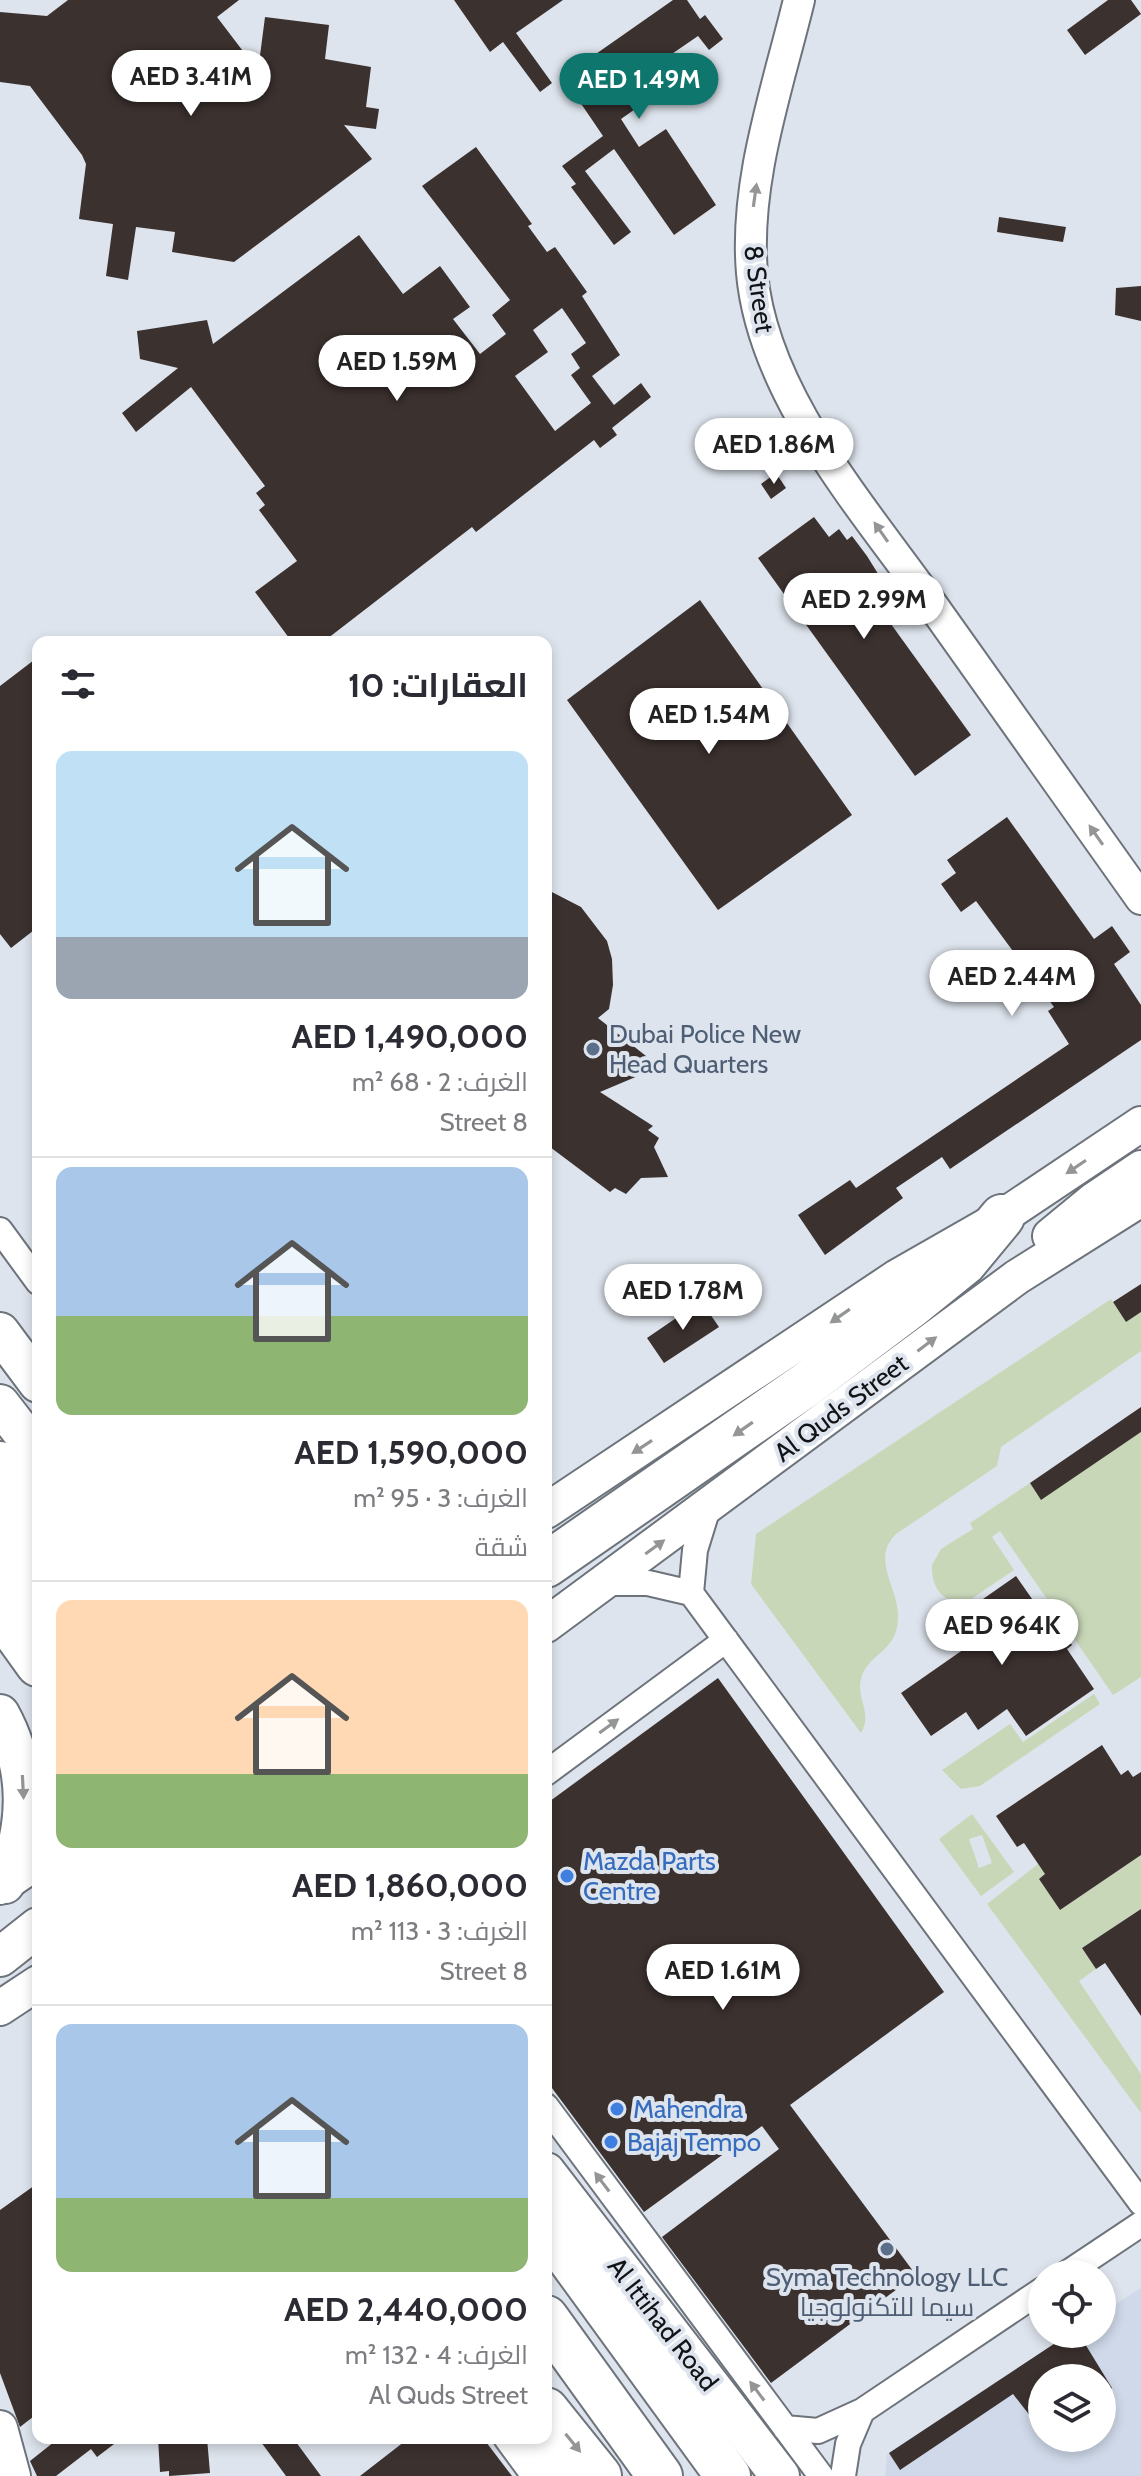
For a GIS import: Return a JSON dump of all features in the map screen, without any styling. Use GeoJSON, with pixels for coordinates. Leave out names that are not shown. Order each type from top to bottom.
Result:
{"type":"FeatureCollection","features":[{"type":"Feature","properties":{"kind":"highway"},"geometry":{"type":"LineString","coordinates":[[552,1561],[807,1384],[964,1263],[1002,1217]]}},
{"type":"Feature","properties":{"kind":"highway"},"geometry":{"type":"LineString","coordinates":[[0,1464],[32,1507]]}},
{"type":"Feature","properties":{"kind":"highway"},"geometry":{"type":"LineString","coordinates":[[0,1515],[32,1555]]}},
{"type":"Feature","properties":{"kind":"highway"},"geometry":{"type":"LineString","coordinates":[[0,1555],[32,1595]]}},
{"type":"Feature","properties":{"kind":"highway"},"geometry":{"type":"LineString","coordinates":[[0,1611],[32,1656]]}},
{"type":"Feature","properties":{"kind":"highway"},"geometry":{"type":"LineString","coordinates":[[552,2234],[728,2476]]}},
{"type":"Feature","properties":{"kind":"highway"},"geometry":{"type":"LineString","coordinates":[[552,2280],[700,2476]]}},
{"type":"Feature","properties":{"kind":"highway"},"geometry":{"type":"LineString","coordinates":[[552,2326],[660,2476]]}},
{"type":"Feature","properties":{"kind":"highway"},"geometry":{"type":"LineString","coordinates":[[552,2368],[636,2476]]}},
{"type":"Feature","properties":{"kind":"highway"},"geometry":{"type":"LineString","coordinates":[[552,2417],[599,2476]]}},
{"type":"Feature","properties":{"kind":"main road"},"geometry":{"type":"LineString","coordinates":[[552,1507],[897,1277],[1002,1217],[1141,1124]]}},
{"type":"Feature","properties":{"kind":"main road"},"geometry":{"type":"LineString","coordinates":[[1017,1277],[1062,1224],[1141,1168]]}},
{"type":"Feature","properties":{"kind":"main road","name":"Al Quds Street"},"geometry":{"type":"LineString","coordinates":[[552,1621],[1017,1277],[1141,1199]]}},
{"type":"Feature","properties":{"kind":"main road"},"geometry":{"type":"LineString","coordinates":[[0,1332],[32,1375]]}},
{"type":"Feature","properties":{"kind":"main road"},"geometry":{"type":"LineString","coordinates":[[0,1404],[32,1445]]}},
{"type":"Feature","properties":{"kind":"main road"},"geometry":{"type":"LineString","coordinates":[[0,1693],[32,1733]]}},
{"type":"Feature","properties":{"kind":"main road"},"geometry":{"type":"LineString","coordinates":[[0,1714],[16,1748],[24,1780],[24,1816],[17,1852],[2,1886]]}},
{"type":"Feature","properties":{"kind":"main road"},"geometry":{"type":"LineString","coordinates":[[2,1886],[32,1865]]}},
{"type":"Feature","properties":{"kind":"main road"},"geometry":{"type":"LineString","coordinates":[[0,1930],[32,1908]]}},
{"type":"Feature","properties":{"kind":"main road"},"geometry":{"type":"LineString","coordinates":[[0,1957],[32,1932]]}},
{"type":"Feature","properties":{"kind":"main road"},"geometry":{"type":"LineString","coordinates":[[0,2008],[32,1987]]}},
{"type":"Feature","properties":{"kind":"main road","name":"Al Ittihad Road"},"geometry":{"type":"LineString","coordinates":[[552,2180],[780,2476]]}},
{"type":"Feature","properties":{"kind":"main road"},"geometry":{"type":"LineString","coordinates":[[0,2428],[13,2476]]}},
{"type":"Feature","properties":{"kind":"main road"},"geometry":{"type":"LineString","coordinates":[[536,2444],[562,2476]]}},
{"type":"Feature","properties":{"kind":"street","name":"8 Street"},"geometry":{"type":"LineString","coordinates":[[799,0],[754,205],[752,270],[759,315],[771,357],[811,430],[954,614],[1141,899]]}},
{"type":"Feature","properties":{"kind":"street"},"geometry":{"type":"LineString","coordinates":[[0,1230],[32,1274]]}},
{"type":"Feature","properties":{"kind":"street"},"geometry":{"type":"LineString","coordinates":[[691,1593],[695,1550],[708,1508]]}},
{"type":"Feature","properties":{"kind":"street"},"geometry":{"type":"LineString","coordinates":[[604,1583],[648,1583],[691,1593],[1141,2203]]}},
{"type":"Feature","properties":{"kind":"street"},"geometry":{"type":"LineString","coordinates":[[552,1769],[726,1640]]}},
{"type":"Feature","properties":{"kind":"street"},"geometry":{"type":"LineString","coordinates":[[552,2114],[821,2476]]}},
{"type":"Feature","properties":{"kind":"street"},"geometry":{"type":"LineString","coordinates":[[1087,2260],[1141,2224]]}},
{"type":"Feature","properties":{"kind":"street"},"geometry":{"type":"LineString","coordinates":[[785,2428],[818,2431],[862,2411],[1028,2299]]}},
{"type":"Feature","properties":{"kind":"street"},"geometry":{"type":"LineString","coordinates":[[843,2476],[848,2444],[862,2411]]}},
{"type":"Feature","properties":{"kind":"street"},"geometry":{"type":"LineString","coordinates":[[510,2444],[534,2476]]}},
{"type":"Feature","properties":{"kind":"shaded area"},"geometry":{"type":"Polygon","coordinates":[[[1141,2288],[1141,2476],[885,2476],[887,2454],[1048,2348],[1116,2348],[1116,2304],[1141,2288]]]}},
{"type":"Feature","properties":{"kind":"green space"},"geometry":{"type":"Polygon","coordinates":[[[1111,1299],[1126,1322],[1141,1312],[1141,1351],[1001,1447],[997,1466],[896,1534],[889,1544],[885,1564],[897,1606],[897,1629],[888,1646],[864,1670],[860,1686],[865,1719],[861,1733],[751,1584],[756,1534],[1111,1299]]]}},
{"type":"Feature","properties":{"kind":"green space"},"geometry":{"type":"Polygon","coordinates":[[[1141,1432],[1141,1677],[1113,1695],[1000,1531],[992,1537],[1014,1570],[964,1604],[956,1603],[939,1592],[933,1580],[932,1565],[941,1549],[973,1529],[970,1523],[1030,1483],[1041,1499],[1141,1432]]]}},
{"type":"Feature","properties":{"kind":"green space"},"geometry":{"type":"Polygon","coordinates":[[[1094,1694],[1100,1704],[980,1786],[961,1789],[942,1770],[1010,1724],[1023,1742],[1094,1694]]]}},
{"type":"Feature","properties":{"kind":"green space"},"geometry":{"type":"Polygon","coordinates":[[[972,1814],[1014,1872],[981,1896],[939,1839],[972,1814]],[[982,1835],[969,1839],[979,1868],[992,1863],[982,1835]]]}},
{"type":"Feature","properties":{"kind":"green space"},"geometry":{"type":"Polygon","coordinates":[[[1141,1855],[1141,1909],[1082,1948],[1096,1969],[1079,1981],[1141,2074],[1141,2113],[987,1904],[1038,1864],[1045,1874],[1039,1879],[1060,1910],[1141,1855]]]}},
{"type":"Feature","properties":{"kind":"building"},"geometry":{"type":"Polygon","coordinates":[[[68,0],[239,0],[217,17],[258,71],[265,17],[329,25],[325,59],[371,67],[366,107],[379,109],[376,129],[344,125],[372,159],[234,262],[172,252],[175,232],[136,227],[128,280],[106,276],[113,224],[79,219],[86,164],[82,155],[30,86],[0,82],[0,12],[47,16],[68,0]]]}},
{"type":"Feature","properties":{"kind":"building"},"geometry":{"type":"Polygon","coordinates":[[[454,0],[563,0],[516,33],[552,83],[540,92],[503,42],[490,52],[454,0]]]}},
{"type":"Feature","properties":{"kind":"building"},"geometry":{"type":"Polygon","coordinates":[[[673,0],[687,0],[700,19],[705,15],[723,39],[709,50],[698,36],[634,80],[648,100],[621,119],[639,147],[666,129],[716,205],[674,235],[614,149],[585,171],[631,232],[614,245],[571,187],[576,184],[562,166],[603,136],[563,77],[673,0]]]}},
{"type":"Feature","properties":{"kind":"building"},"geometry":{"type":"Polygon","coordinates":[[[1108,0],[1131,0],[1141,14],[1085,55],[1067,30],[1108,0]]]}},
{"type":"Feature","properties":{"kind":"building"},"geometry":{"type":"Polygon","coordinates":[[[476,147],[532,224],[528,226],[547,252],[555,247],[587,292],[582,296],[620,355],[592,376],[614,405],[641,383],[651,397],[612,428],[617,435],[600,448],[594,440],[476,532],[472,527],[331,636],[288,636],[255,592],[297,561],[259,510],[265,505],[256,493],[265,486],[191,387],[136,432],[122,413],[178,368],[140,359],[137,331],[207,320],[213,344],[359,235],[403,294],[440,266],[470,307],[453,319],[480,354],[506,334],[492,315],[510,300],[422,186],[476,147]],[[562,308],[533,330],[548,352],[515,376],[555,431],[591,403],[571,375],[580,368],[571,354],[586,343],[562,308]]]}},
{"type":"Feature","properties":{"kind":"building"},"geometry":{"type":"Polygon","coordinates":[[[999,217],[1066,227],[1063,242],[997,232],[999,217]]]}},
{"type":"Feature","properties":{"kind":"building"},"geometry":{"type":"Polygon","coordinates":[[[1141,286],[1141,321],[1115,315],[1116,288],[1141,286]]]}},
{"type":"Feature","properties":{"kind":"building"},"geometry":{"type":"Polygon","coordinates":[[[776,473],[786,488],[771,499],[761,484],[776,473]]]}},
{"type":"Feature","properties":{"kind":"building"},"geometry":{"type":"Polygon","coordinates":[[[814,517],[829,537],[839,529],[847,540],[852,536],[867,556],[880,577],[865,588],[971,735],[915,776],[758,558],[814,517]]]}},
{"type":"Feature","properties":{"kind":"building"},"geometry":{"type":"Polygon","coordinates":[[[700,600],[852,815],[718,910],[567,700],[700,600]]]}},
{"type":"Feature","properties":{"kind":"building"},"geometry":{"type":"Polygon","coordinates":[[[32,662],[32,932],[11,948],[0,934],[0,686],[32,662]]]}},
{"type":"Feature","properties":{"kind":"building"},"geometry":{"type":"Polygon","coordinates":[[[1007,817],[1094,939],[1112,926],[1130,952],[1114,964],[1141,1005],[1141,1040],[950,1169],[942,1157],[896,1188],[903,1198],[825,1255],[798,1215],[850,1180],[856,1188],[1069,1044],[1048,1011],[1054,1007],[976,901],[961,912],[941,884],[956,873],[947,860],[1007,817]]]}},
{"type":"Feature","properties":{"kind":"building","name":"Dubai Police New Head Quarters"},"geometry":{"type":"Polygon","coordinates":[[[552,892],[581,907],[607,941],[612,959],[613,985],[609,1009],[598,1018],[646,1056],[645,1073],[600,1092],[653,1126],[648,1130],[659,1138],[654,1147],[668,1177],[641,1178],[626,1194],[615,1188],[610,1192],[552,1148],[552,892]]]}},
{"type":"Feature","properties":{"kind":"building"},"geometry":{"type":"Polygon","coordinates":[[[1141,1284],[1141,1312],[1126,1322],[1113,1302],[1141,1284]]]}},
{"type":"Feature","properties":{"kind":"building"},"geometry":{"type":"Polygon","coordinates":[[[701,1301],[719,1327],[664,1363],[647,1338],[701,1301]]]}},
{"type":"Feature","properties":{"kind":"building"},"geometry":{"type":"Polygon","coordinates":[[[1141,1407],[1141,1432],[1041,1500],[1030,1483],[1141,1407]]]}},
{"type":"Feature","properties":{"kind":"building"},"geometry":{"type":"Polygon","coordinates":[[[1016,1576],[1044,1616],[1049,1612],[1072,1645],[1067,1649],[1094,1689],[1026,1736],[1007,1709],[978,1730],[966,1712],[931,1736],[901,1693],[967,1647],[950,1622],[1016,1576]]]}},
{"type":"Feature","properties":{"kind":"building"},"geometry":{"type":"Polygon","coordinates":[[[718,1678],[944,1992],[790,2105],[916,2275],[771,2383],[662,2237],[779,2149],[762,2126],[644,2212],[552,2088],[552,1800],[718,1678]]]}},
{"type":"Feature","properties":{"kind":"building"},"geometry":{"type":"Polygon","coordinates":[[[1102,1745],[1121,1775],[1128,1770],[1133,1777],[1141,1772],[1141,1855],[1060,1910],[1039,1879],[1045,1874],[1024,1843],[1017,1847],[996,1816],[1102,1745]]]}},
{"type":"Feature","properties":{"kind":"building"},"geometry":{"type":"Polygon","coordinates":[[[1141,1909],[1141,2016],[1105,1963],[1096,1969],[1082,1948],[1141,1909]]]}},
{"type":"Feature","properties":{"kind":"building"},"geometry":{"type":"Polygon","coordinates":[[[32,2187],[32,2418],[20,2427],[0,2373],[0,2210],[32,2187]]]}},
{"type":"Feature","properties":{"kind":"building"},"geometry":{"type":"Polygon","coordinates":[[[1048,2348],[1088,2348],[1097,2364],[1028,2364],[1028,2413],[1013,2394],[900,2470],[889,2453],[1048,2348]]]}},
{"type":"Feature","properties":{"kind":"building"},"geometry":{"type":"Polygon","coordinates":[[[51,2444],[114,2444],[97,2457],[91,2449],[56,2476],[37,2476],[30,2461],[51,2444]]]}},
{"type":"Feature","properties":{"kind":"building"},"geometry":{"type":"Polygon","coordinates":[[[158,2444],[208,2444],[210,2473],[169,2476],[169,2471],[160,2472],[158,2444]]]}},
{"type":"Feature","properties":{"kind":"building"},"geometry":{"type":"Polygon","coordinates":[[[262,2444],[297,2444],[321,2476],[286,2476],[262,2444]]]}},
{"type":"Feature","properties":{"kind":"building"},"geometry":{"type":"Polygon","coordinates":[[[401,2444],[488,2444],[512,2476],[360,2476],[401,2444]]]}},
{"type":"Feature","properties":{"kind":"place","name":"Dubai Police New Head Quarters"},"geometry":{"type":"Point","coordinates":[593,1049]}},
{"type":"Feature","properties":{"kind":"place","name":"Mazda Parts Centre"},"geometry":{"type":"Point","coordinates":[567,1876]}},
{"type":"Feature","properties":{"kind":"place","name":"Mahendra"},"geometry":{"type":"Point","coordinates":[617,2109]}},
{"type":"Feature","properties":{"kind":"place","name":"Bajaj Tempo"},"geometry":{"type":"Point","coordinates":[611,2142]}},
{"type":"Feature","properties":{"kind":"place","name":"Syma Technology LLC سيما للتكنولوجيا"},"geometry":{"type":"Point","coordinates":[887,2249]}}]}
